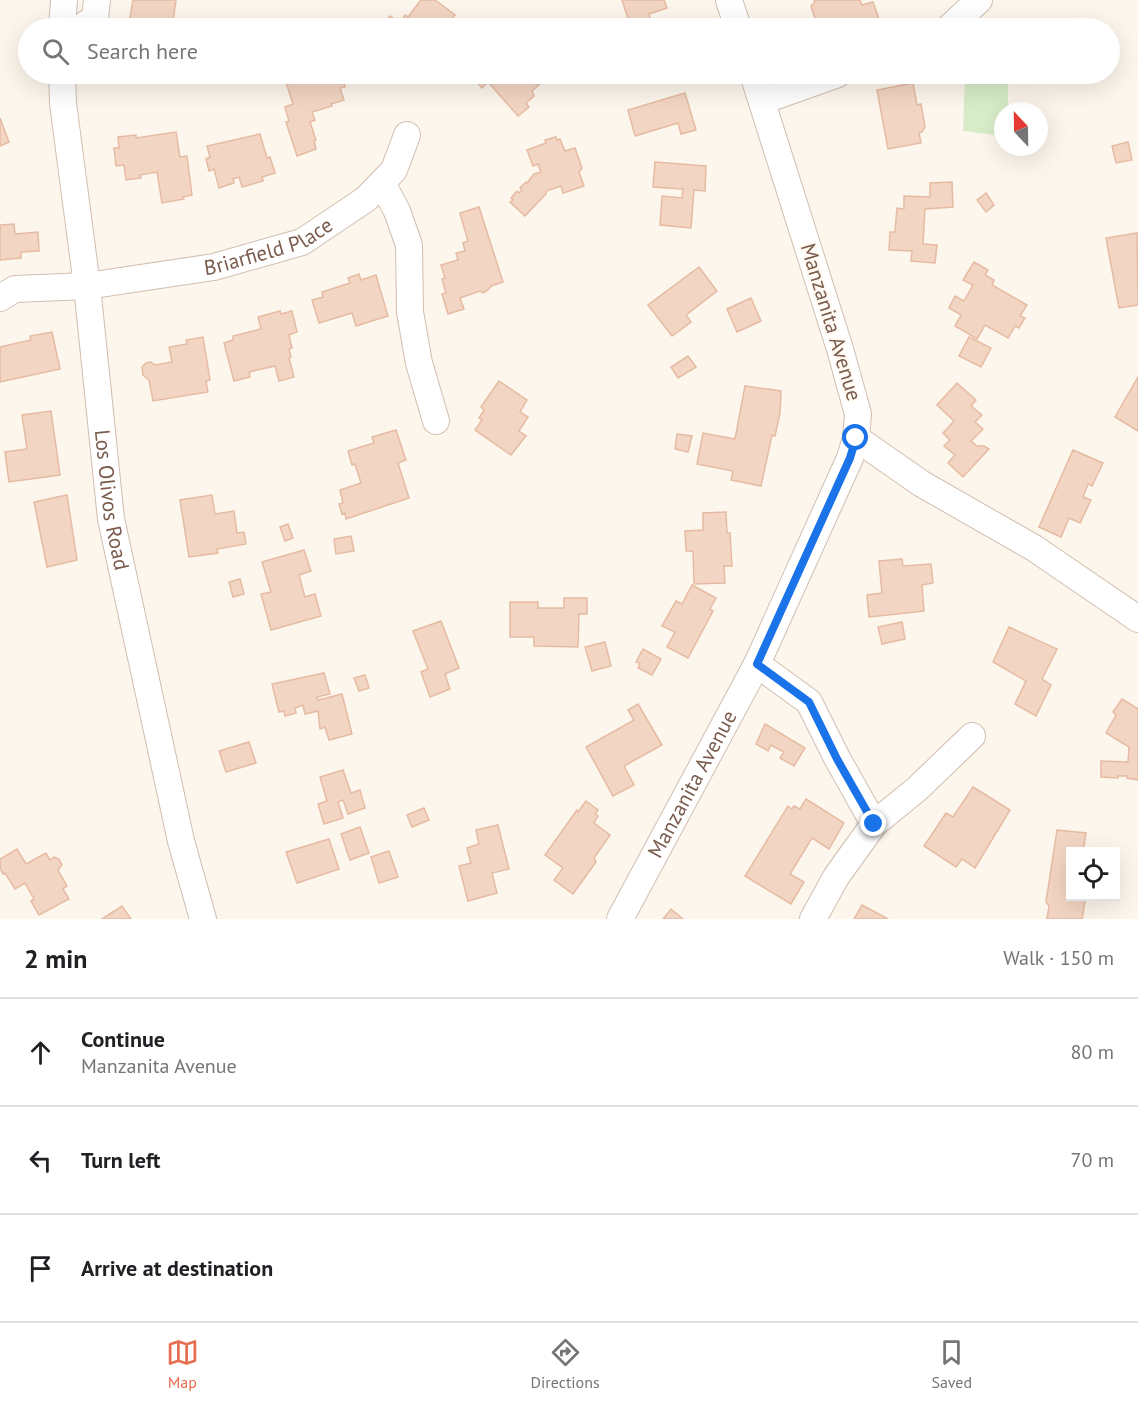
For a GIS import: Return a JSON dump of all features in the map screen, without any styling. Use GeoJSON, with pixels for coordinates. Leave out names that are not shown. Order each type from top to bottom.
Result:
{"type":"FeatureCollection","features":[{"type":"Feature","properties":{"kind":"street"},"geometry":{"type":"LineString","coordinates":[[63,18],[64,0]]}},
{"type":"Feature","properties":{"kind":"street"},"geometry":{"type":"LineString","coordinates":[[95,18],[97,0]]}},
{"type":"Feature","properties":{"kind":"street"},"geometry":{"type":"LineString","coordinates":[[729,0],[735,18]]}},
{"type":"Feature","properties":{"kind":"street"},"geometry":{"type":"LineString","coordinates":[[960,18],[979,0]]}},
{"type":"Feature","properties":{"kind":"street","name":"Los Olivos Road"},"geometry":{"type":"LineString","coordinates":[[62,84],[87,286],[111,519],[181,841],[203,919]]}},
{"type":"Feature","properties":{"kind":"street","name":"Manzanita Avenue"},"geometry":{"type":"LineString","coordinates":[[620,919],[757,664],[850,458],[856,438],[858,414],[846,371],[756,84]]}},
{"type":"Feature","properties":{"kind":"street"},"geometry":{"type":"LineString","coordinates":[[762,101],[810,84]]}},
{"type":"Feature","properties":{"kind":"street","name":"Briarfield Place"},"geometry":{"type":"LineString","coordinates":[[0,298],[15,289],[87,286],[214,267],[302,242],[366,199],[382,183],[394,170],[407,135]]}},
{"type":"Feature","properties":{"kind":"street"},"geometry":{"type":"LineString","coordinates":[[382,183],[397,210],[409,245],[410,312],[419,363],[436,421]]}},
{"type":"Feature","properties":{"kind":"street"},"geometry":{"type":"LineString","coordinates":[[856,438],[922,484],[1034,548],[1138,619]]}},
{"type":"Feature","properties":{"kind":"street"},"geometry":{"type":"LineString","coordinates":[[757,664],[809,702],[837,759],[874,824]]}},
{"type":"Feature","properties":{"kind":"street"},"geometry":{"type":"LineString","coordinates":[[813,919],[836,877],[874,824],[917,789],[972,736]]}},
{"type":"Feature","properties":{"kind":"green space"},"geometry":{"type":"Polygon","coordinates":[[[965,84],[1008,84],[1008,102],[994,102],[994,135],[963,131],[965,84]]]}},
{"type":"Feature","properties":{"kind":"building"},"geometry":{"type":"Polygon","coordinates":[[[133,0],[176,0],[173,18],[130,18],[133,0]]]}},
{"type":"Feature","properties":{"kind":"building"},"geometry":{"type":"Polygon","coordinates":[[[421,0],[435,0],[455,15],[453,18],[403,18],[405,15],[408,17],[421,0]]]}},
{"type":"Feature","properties":{"kind":"building"},"geometry":{"type":"Polygon","coordinates":[[[622,0],[664,0],[667,8],[649,14],[650,18],[628,18],[622,0]]]}},
{"type":"Feature","properties":{"kind":"building"},"geometry":{"type":"Polygon","coordinates":[[[814,0],[860,0],[862,5],[873,2],[879,18],[815,18],[811,6],[814,0]]]}},
{"type":"Feature","properties":{"kind":"building"},"geometry":{"type":"Polygon","coordinates":[[[287,84],[344,84],[345,87],[340,88],[344,100],[312,112],[315,120],[310,122],[316,140],[314,141],[316,149],[297,156],[286,122],[289,121],[285,107],[293,104],[287,84]]]}},
{"type":"Feature","properties":{"kind":"building"},"geometry":{"type":"Polygon","coordinates":[[[490,84],[540,84],[532,91],[534,96],[526,103],[529,107],[518,116],[490,84]]]}},
{"type":"Feature","properties":{"kind":"building"},"geometry":{"type":"Polygon","coordinates":[[[913,84],[917,105],[921,104],[925,127],[919,133],[921,143],[888,149],[877,90],[913,84]]]}},
{"type":"Feature","properties":{"kind":"building"},"geometry":{"type":"Polygon","coordinates":[[[685,93],[696,130],[681,134],[678,123],[635,136],[628,110],[685,93]]]}},
{"type":"Feature","properties":{"kind":"building"},"geometry":{"type":"Polygon","coordinates":[[[0,118],[9,142],[0,146],[0,118]]]}},
{"type":"Feature","properties":{"kind":"building"},"geometry":{"type":"Polygon","coordinates":[[[176,132],[180,157],[187,156],[192,195],[183,197],[184,199],[162,203],[157,172],[140,175],[141,178],[126,180],[124,165],[116,166],[114,148],[119,148],[118,137],[136,135],[136,138],[176,132]]]}},
{"type":"Feature","properties":{"kind":"building"},"geometry":{"type":"Polygon","coordinates":[[[260,134],[267,158],[270,157],[275,173],[262,177],[263,181],[242,187],[239,177],[233,179],[234,183],[219,188],[214,169],[209,171],[206,159],[210,157],[207,146],[260,134]]]}},
{"type":"Feature","properties":{"kind":"building"},"geometry":{"type":"Polygon","coordinates":[[[556,137],[557,140],[560,139],[565,151],[575,148],[582,168],[579,172],[584,186],[563,193],[561,186],[546,191],[546,194],[525,216],[510,202],[517,191],[519,193],[522,190],[520,188],[534,174],[541,172],[538,164],[533,166],[527,150],[556,137]]]}},
{"type":"Feature","properties":{"kind":"building"},"geometry":{"type":"Polygon","coordinates":[[[1128,142],[1132,160],[1116,163],[1112,146],[1128,142]]]}},
{"type":"Feature","properties":{"kind":"building"},"geometry":{"type":"Polygon","coordinates":[[[655,162],[706,166],[705,191],[694,190],[691,228],[660,225],[662,196],[682,198],[683,189],[653,187],[655,162]]]}},
{"type":"Feature","properties":{"kind":"building"},"geometry":{"type":"Polygon","coordinates":[[[952,182],[953,207],[925,209],[923,244],[937,245],[935,263],[911,261],[912,251],[889,250],[890,232],[895,232],[897,208],[904,209],[904,196],[930,197],[930,183],[952,182]]]}},
{"type":"Feature","properties":{"kind":"building"},"geometry":{"type":"Polygon","coordinates":[[[986,193],[994,205],[986,212],[977,200],[986,193]]]}},
{"type":"Feature","properties":{"kind":"building"},"geometry":{"type":"Polygon","coordinates":[[[479,207],[503,282],[491,286],[483,293],[480,291],[460,298],[464,309],[448,314],[442,294],[446,293],[441,265],[458,260],[456,253],[465,251],[463,243],[468,241],[460,213],[479,207]]]}},
{"type":"Feature","properties":{"kind":"building"},"geometry":{"type":"Polygon","coordinates":[[[14,224],[15,234],[38,232],[39,251],[21,252],[21,258],[0,260],[0,225],[14,224]]]}},
{"type":"Feature","properties":{"kind":"building"},"geometry":{"type":"Polygon","coordinates":[[[1137,233],[1138,305],[1119,308],[1106,238],[1137,233]]]}},
{"type":"Feature","properties":{"kind":"building"},"geometry":{"type":"Polygon","coordinates":[[[974,262],[988,270],[985,275],[994,280],[992,285],[1027,305],[1020,316],[1025,318],[1019,328],[1015,326],[1008,338],[985,325],[977,339],[955,326],[961,315],[949,308],[955,296],[964,301],[973,285],[963,280],[974,262]]]}},
{"type":"Feature","properties":{"kind":"building"},"geometry":{"type":"Polygon","coordinates":[[[699,267],[717,291],[686,315],[691,322],[672,336],[648,305],[699,267]]]}},
{"type":"Feature","properties":{"kind":"building"},"geometry":{"type":"Polygon","coordinates":[[[359,274],[361,280],[376,275],[388,316],[356,326],[352,313],[319,323],[312,300],[323,297],[322,292],[350,283],[348,278],[359,274]]]}},
{"type":"Feature","properties":{"kind":"building"},"geometry":{"type":"Polygon","coordinates":[[[751,298],[761,321],[737,332],[727,309],[751,298]]]}},
{"type":"Feature","properties":{"kind":"building"},"geometry":{"type":"Polygon","coordinates":[[[280,311],[281,314],[292,311],[297,332],[289,335],[292,348],[289,349],[291,357],[289,358],[294,377],[279,381],[275,366],[249,372],[250,377],[234,381],[224,343],[233,340],[233,336],[261,329],[258,317],[280,311]]]}},
{"type":"Feature","properties":{"kind":"building"},"geometry":{"type":"Polygon","coordinates":[[[52,332],[60,369],[0,382],[0,347],[31,340],[30,336],[52,332]]]}},
{"type":"Feature","properties":{"kind":"building"},"geometry":{"type":"Polygon","coordinates":[[[203,337],[210,380],[206,381],[208,392],[153,401],[149,380],[143,375],[142,367],[151,362],[155,365],[172,362],[169,347],[187,344],[186,340],[203,337]]]}},
{"type":"Feature","properties":{"kind":"building"},"geometry":{"type":"Polygon","coordinates":[[[969,337],[991,348],[981,367],[959,356],[969,337]]]}},
{"type":"Feature","properties":{"kind":"building"},"geometry":{"type":"Polygon","coordinates":[[[688,356],[696,367],[678,378],[671,367],[688,356]]]}},
{"type":"Feature","properties":{"kind":"building"},"geometry":{"type":"Polygon","coordinates":[[[1138,377],[1138,431],[1115,417],[1138,377]]]}},
{"type":"Feature","properties":{"kind":"building"},"geometry":{"type":"Polygon","coordinates":[[[499,381],[527,400],[520,412],[528,417],[519,431],[526,436],[511,455],[475,430],[482,420],[479,418],[484,410],[481,407],[499,381]]]}},
{"type":"Feature","properties":{"kind":"building"},"geometry":{"type":"Polygon","coordinates":[[[957,383],[976,400],[971,406],[982,415],[975,422],[983,429],[971,441],[977,446],[989,449],[963,477],[948,463],[955,455],[944,446],[950,440],[943,433],[954,421],[937,405],[957,383]]]}},
{"type":"Feature","properties":{"kind":"building"},"geometry":{"type":"Polygon","coordinates":[[[745,386],[781,391],[780,413],[775,436],[772,435],[761,486],[731,480],[733,471],[697,464],[703,433],[735,439],[745,386]]]}},
{"type":"Feature","properties":{"kind":"building"},"geometry":{"type":"Polygon","coordinates":[[[51,411],[60,475],[9,482],[5,452],[27,449],[22,415],[51,411]]]}},
{"type":"Feature","properties":{"kind":"building"},"geometry":{"type":"Polygon","coordinates":[[[396,430],[406,460],[398,463],[409,498],[346,519],[339,504],[343,503],[340,490],[361,483],[348,451],[374,443],[372,437],[396,430]]]}},
{"type":"Feature","properties":{"kind":"building"},"geometry":{"type":"Polygon","coordinates":[[[677,434],[692,436],[688,452],[675,449],[677,434]]]}},
{"type":"Feature","properties":{"kind":"building"},"geometry":{"type":"Polygon","coordinates":[[[1073,450],[1103,463],[1092,486],[1088,484],[1083,497],[1091,500],[1080,523],[1069,518],[1061,537],[1039,527],[1073,450]]]}},
{"type":"Feature","properties":{"kind":"building"},"geometry":{"type":"Polygon","coordinates":[[[67,495],[77,560],[47,567],[34,502],[67,495]]]}},
{"type":"Feature","properties":{"kind":"building"},"geometry":{"type":"Polygon","coordinates":[[[212,495],[215,514],[234,511],[237,533],[244,532],[246,544],[217,549],[218,553],[189,557],[180,500],[212,495]]]}},
{"type":"Feature","properties":{"kind":"building"},"geometry":{"type":"Polygon","coordinates":[[[726,512],[732,566],[724,566],[725,583],[694,584],[693,551],[686,551],[685,531],[703,530],[703,513],[726,512]]]}},
{"type":"Feature","properties":{"kind":"building"},"geometry":{"type":"Polygon","coordinates":[[[288,524],[293,538],[285,541],[280,527],[288,524]]]}},
{"type":"Feature","properties":{"kind":"building"},"geometry":{"type":"Polygon","coordinates":[[[351,536],[354,551],[336,554],[334,539],[351,536]]]}},
{"type":"Feature","properties":{"kind":"building"},"geometry":{"type":"Polygon","coordinates":[[[304,550],[311,571],[299,575],[305,597],[315,594],[321,616],[271,630],[261,594],[271,592],[262,562],[304,550]]]}},
{"type":"Feature","properties":{"kind":"building"},"geometry":{"type":"Polygon","coordinates":[[[902,559],[903,566],[931,564],[933,583],[922,585],[924,611],[869,617],[867,595],[882,593],[879,561],[902,559]]]}},
{"type":"Feature","properties":{"kind":"building"},"geometry":{"type":"Polygon","coordinates":[[[240,579],[244,594],[233,597],[229,582],[240,579]]]}},
{"type":"Feature","properties":{"kind":"building"},"geometry":{"type":"Polygon","coordinates":[[[692,585],[716,598],[710,609],[713,611],[688,658],[667,647],[675,632],[662,626],[676,601],[682,604],[692,585]]]}},
{"type":"Feature","properties":{"kind":"building"},"geometry":{"type":"Polygon","coordinates":[[[564,598],[587,598],[587,614],[579,614],[578,647],[534,646],[534,637],[510,637],[510,602],[538,602],[538,608],[564,608],[564,598]]]}},
{"type":"Feature","properties":{"kind":"building"},"geometry":{"type":"Polygon","coordinates":[[[441,621],[459,668],[445,674],[450,689],[430,697],[421,672],[428,669],[413,631],[441,621]]]}},
{"type":"Feature","properties":{"kind":"building"},"geometry":{"type":"Polygon","coordinates":[[[902,622],[905,639],[882,644],[878,627],[902,622]]]}},
{"type":"Feature","properties":{"kind":"building"},"geometry":{"type":"Polygon","coordinates":[[[1009,627],[1057,649],[1042,679],[1051,685],[1036,716],[1015,704],[1026,681],[993,662],[1009,627]]]}},
{"type":"Feature","properties":{"kind":"building"},"geometry":{"type":"Polygon","coordinates":[[[605,642],[611,666],[592,671],[585,647],[605,642]]]}},
{"type":"Feature","properties":{"kind":"building"},"geometry":{"type":"Polygon","coordinates":[[[643,649],[661,659],[652,675],[638,668],[640,663],[636,662],[643,649]]]}},
{"type":"Feature","properties":{"kind":"building"},"geometry":{"type":"Polygon","coordinates":[[[324,673],[330,694],[317,697],[318,700],[342,694],[352,734],[329,740],[325,727],[320,729],[318,711],[305,714],[303,705],[295,708],[296,713],[285,716],[284,711],[279,712],[272,684],[324,673]]]}},
{"type":"Feature","properties":{"kind":"building"},"geometry":{"type":"Polygon","coordinates":[[[365,675],[369,688],[359,691],[354,678],[365,675]]]}},
{"type":"Feature","properties":{"kind":"building"},"geometry":{"type":"Polygon","coordinates":[[[1122,699],[1138,709],[1138,780],[1127,778],[1127,776],[1101,777],[1101,761],[1128,762],[1129,747],[1106,733],[1116,715],[1113,712],[1122,699]]]}},
{"type":"Feature","properties":{"kind":"building"},"geometry":{"type":"Polygon","coordinates":[[[638,704],[662,745],[624,766],[634,785],[613,796],[586,747],[634,720],[628,710],[638,704]]]}},
{"type":"Feature","properties":{"kind":"building"},"geometry":{"type":"Polygon","coordinates":[[[765,724],[805,748],[794,766],[780,758],[784,752],[771,745],[768,751],[756,744],[765,724]]]}},
{"type":"Feature","properties":{"kind":"building"},"geometry":{"type":"Polygon","coordinates":[[[249,742],[256,763],[226,772],[219,751],[249,742]]]}},
{"type":"Feature","properties":{"kind":"building"},"geometry":{"type":"Polygon","coordinates":[[[343,770],[351,793],[360,790],[365,808],[348,814],[343,800],[338,802],[343,818],[324,824],[318,804],[327,801],[320,777],[343,770]]]}},
{"type":"Feature","properties":{"kind":"building"},"geometry":{"type":"Polygon","coordinates":[[[973,787],[1010,810],[975,868],[962,859],[956,867],[924,846],[946,813],[953,817],[973,787]]]}},
{"type":"Feature","properties":{"kind":"building"},"geometry":{"type":"Polygon","coordinates":[[[806,799],[844,823],[829,849],[812,838],[790,874],[804,882],[791,904],[745,876],[788,806],[792,809],[794,806],[800,809],[806,799]]]}},
{"type":"Feature","properties":{"kind":"building"},"geometry":{"type":"Polygon","coordinates":[[[586,801],[598,810],[594,823],[610,835],[594,858],[596,862],[573,894],[554,880],[563,868],[545,855],[586,801]]]}},
{"type":"Feature","properties":{"kind":"building"},"geometry":{"type":"Polygon","coordinates":[[[424,808],[429,820],[412,827],[407,815],[424,808]]]}},
{"type":"Feature","properties":{"kind":"building"},"geometry":{"type":"Polygon","coordinates":[[[498,825],[509,869],[492,873],[497,893],[468,901],[459,866],[471,863],[467,848],[479,844],[476,830],[498,825]]]}},
{"type":"Feature","properties":{"kind":"building"},"geometry":{"type":"Polygon","coordinates":[[[360,827],[369,853],[350,860],[341,834],[360,827]]]}},
{"type":"Feature","properties":{"kind":"building"},"geometry":{"type":"Polygon","coordinates":[[[1057,830],[1086,833],[1084,847],[1066,847],[1066,901],[1085,901],[1082,919],[1047,919],[1049,906],[1046,902],[1057,830]]]}},
{"type":"Feature","properties":{"kind":"building"},"geometry":{"type":"Polygon","coordinates":[[[329,839],[339,869],[297,883],[286,852],[329,839]]]}},
{"type":"Feature","properties":{"kind":"building"},"geometry":{"type":"Polygon","coordinates":[[[17,849],[26,864],[46,853],[50,860],[54,857],[59,859],[62,865],[58,870],[67,886],[63,889],[69,899],[39,915],[31,901],[34,899],[25,883],[15,889],[0,868],[0,859],[17,849]]]}},
{"type":"Feature","properties":{"kind":"building"},"geometry":{"type":"Polygon","coordinates":[[[389,851],[398,877],[379,883],[371,857],[389,851]]]}},
{"type":"Feature","properties":{"kind":"building"},"geometry":{"type":"Polygon","coordinates":[[[862,905],[888,919],[854,919],[862,905]]]}},
{"type":"Feature","properties":{"kind":"building"},"geometry":{"type":"Polygon","coordinates":[[[122,906],[131,919],[102,919],[122,906]]]}},
{"type":"Feature","properties":{"kind":"building"},"geometry":{"type":"Polygon","coordinates":[[[671,909],[683,919],[663,919],[671,909]]]}},
{"type":"Feature","properties":{"kind":"route"},"geometry":{"type":"LineString","coordinates":[[856,438],[850,458],[757,664],[809,702],[837,759],[874,824]]}}]}
